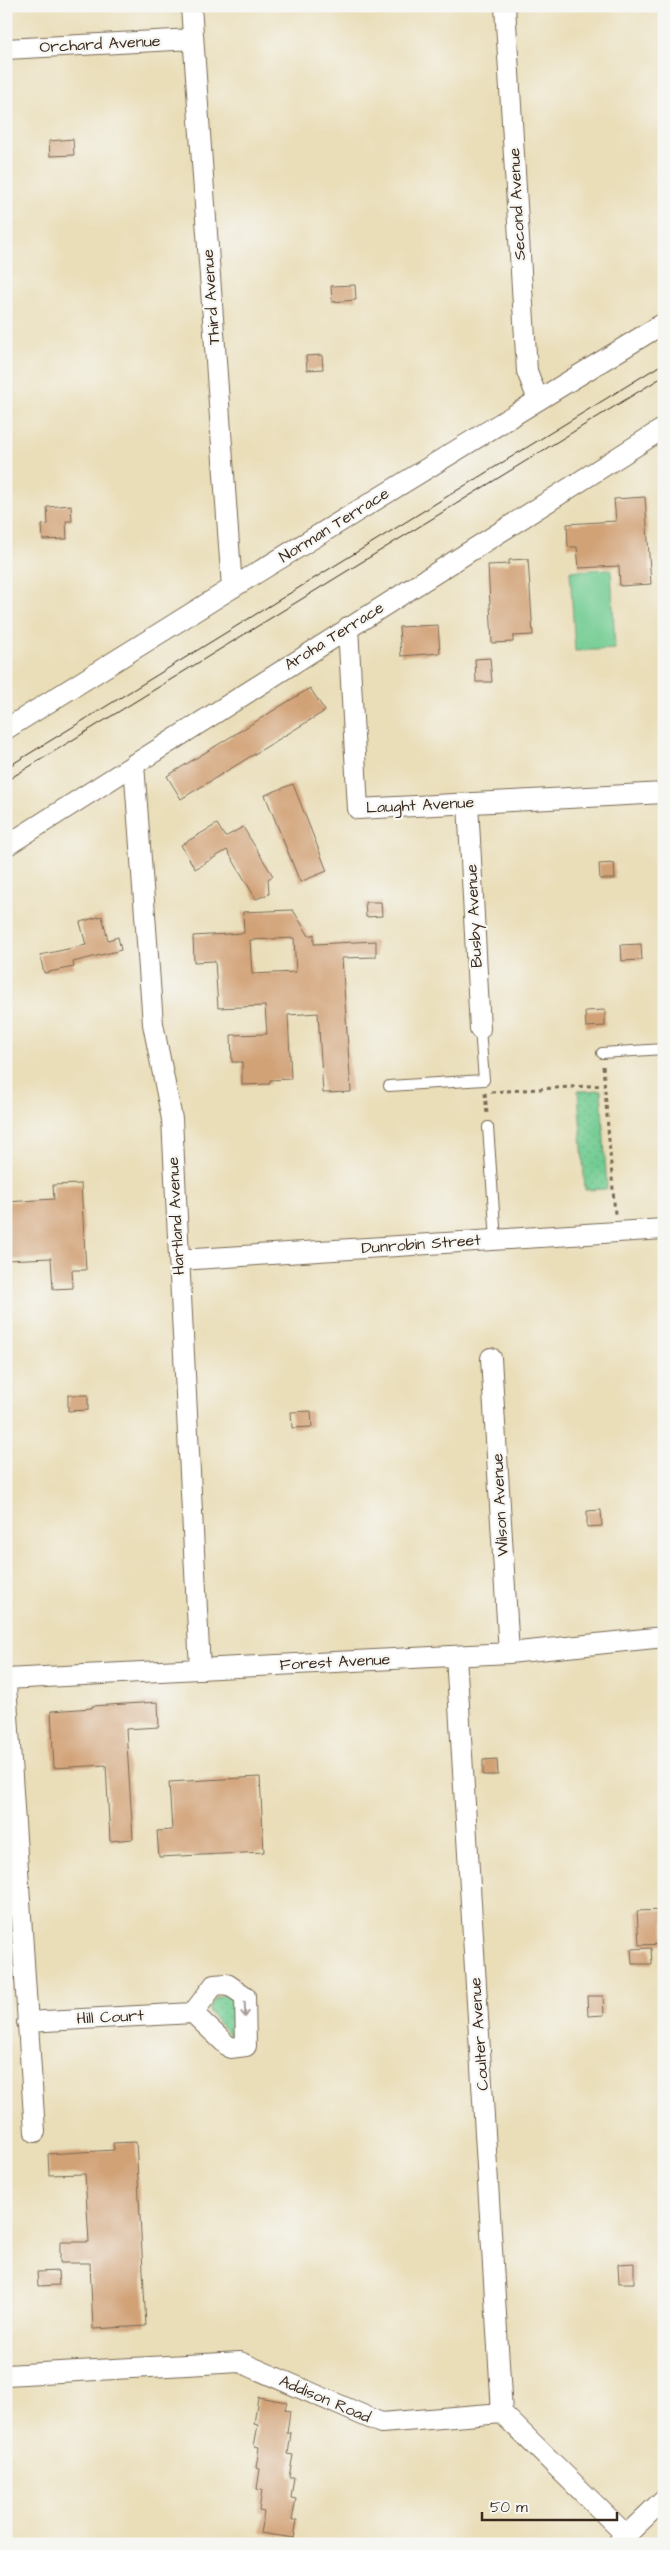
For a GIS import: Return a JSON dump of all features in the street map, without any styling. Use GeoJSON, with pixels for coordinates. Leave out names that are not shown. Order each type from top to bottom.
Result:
{"type":"FeatureCollection","features":[{"type":"Feature","properties":{"kind":"street","name":"Third Avenue"},"geometry":{"type":"LineString","coordinates":[[191,6],[232,588]]}},
{"type":"Feature","properties":{"kind":"street","name":"Second Avenue"},"geometry":{"type":"LineString","coordinates":[[505,6],[527,371],[538,400]]}},
{"type":"Feature","properties":{"kind":"street","name":"Orchard Avenue"},"geometry":{"type":"LineString","coordinates":[[6,49],[193,39]]}},
{"type":"Feature","properties":{"kind":"street","name":"Norman Terrace"},"geometry":{"type":"LineString","coordinates":[[6,730],[232,588],[664,323]]}},
{"type":"Feature","properties":{"kind":"street","name":"Aroha Terrace"},"geometry":{"type":"LineString","coordinates":[[6,846],[664,428]]}},
{"type":"Feature","properties":{"kind":"street","name":"Laught Avenue"},"geometry":{"type":"LineString","coordinates":[[348,627],[358,809],[664,793]]}},
{"type":"Feature","properties":{"kind":"street","name":"Hartland Avenue"},"geometry":{"type":"LineString","coordinates":[[134,764],[153,1024],[172,1119],[200,1670]]}},
{"type":"Feature","properties":{"kind":"street","name":"Busby Avenue"},"geometry":{"type":"LineString","coordinates":[[468,803],[480,1029]]}},
{"type":"Feature","properties":{"kind":"street","name":"Dunrobin Street"},"geometry":{"type":"LineString","coordinates":[[179,1260],[664,1229]]}},
{"type":"Feature","properties":{"kind":"street","name":"Wilson Avenue"},"geometry":{"type":"LineString","coordinates":[[492,1358],[509,1653]]}},
{"type":"Feature","properties":{"kind":"street","name":"Forest Avenue"},"geometry":{"type":"LineString","coordinates":[[6,1679],[509,1653],[664,1637]]}},
{"type":"Feature","properties":{"kind":"street","name":"Coulter Avenue"},"geometry":{"type":"LineString","coordinates":[[456,1656],[502,2413]]}},
{"type":"Feature","properties":{"kind":"street"},"geometry":{"type":"LineString","coordinates":[[6,1684],[35,2132]]}},
{"type":"Feature","properties":{"kind":"street","name":"Hill Court"},"geometry":{"type":"LineString","coordinates":[[27,2022],[193,2013]]}},
{"type":"Feature","properties":{"kind":"street","name":"Addison Road"},"geometry":{"type":"LineString","coordinates":[[6,2375],[240,2362],[381,2423],[502,2413]]}},
{"type":"Feature","properties":{"kind":"street"},"geometry":{"type":"LineString","coordinates":[[502,2413],[622,2539],[664,2499]]}},
{"type":"Feature","properties":{"kind":"lane"},"geometry":{"type":"LineString","coordinates":[[388,1086],[484,1080],[480,1029]]}},
{"type":"Feature","properties":{"kind":"lane"},"geometry":{"type":"LineString","coordinates":[[602,1052],[664,1049]]}},
{"type":"Feature","properties":{"kind":"lane"},"geometry":{"type":"LineString","coordinates":[[488,1126],[496,1240]]}},
{"type":"Feature","properties":{"kind":"path"},"geometry":{"type":"LineString","coordinates":[[602,1052],[616,1232]]}},
{"type":"Feature","properties":{"kind":"path"},"geometry":{"type":"LineString","coordinates":[[484,1080],[488,1126]]}},
{"type":"Feature","properties":{"kind":"path"},"geometry":{"type":"LineString","coordinates":[[485,1092],[605,1085]]}},
{"type":"Feature","properties":{"kind":"green space"},"geometry":{"type":"Polygon","coordinates":[[[611,569],[615,649],[575,651],[570,571],[611,569]]]}},
{"type":"Feature","properties":{"kind":"green space"},"geometry":{"type":"Polygon","coordinates":[[[601,1090],[607,1189],[585,1190],[578,1091],[601,1090]]]}},
{"type":"Feature","properties":{"kind":"green space"},"geometry":{"type":"Polygon","coordinates":[[[227,1994],[237,2002],[237,2037],[232,2038],[210,2014],[209,2009],[216,1997],[227,1994]]]}},
{"type":"Feature","properties":{"kind":"building"},"geometry":{"type":"Polygon","coordinates":[[[73,139],[74,155],[50,156],[49,141],[73,139]]]}},
{"type":"Feature","properties":{"kind":"building"},"geometry":{"type":"Polygon","coordinates":[[[355,285],[356,300],[332,302],[331,286],[355,285]]]}},
{"type":"Feature","properties":{"kind":"building"},"geometry":{"type":"Polygon","coordinates":[[[322,355],[323,369],[307,370],[306,356],[322,355]]]}},
{"type":"Feature","properties":{"kind":"building"},"geometry":{"type":"Polygon","coordinates":[[[645,497],[651,584],[620,586],[619,566],[579,568],[577,547],[568,547],[567,524],[616,521],[614,499],[645,497]]]}},
{"type":"Feature","properties":{"kind":"building"},"geometry":{"type":"Polygon","coordinates":[[[71,505],[72,521],[66,521],[67,539],[43,540],[42,525],[48,524],[47,507],[71,505]]]}},
{"type":"Feature","properties":{"kind":"building"},"geometry":{"type":"Polygon","coordinates":[[[528,559],[533,635],[513,636],[513,642],[492,643],[488,565],[509,564],[509,560],[528,559]]]}},
{"type":"Feature","properties":{"kind":"building"},"geometry":{"type":"Polygon","coordinates":[[[438,625],[440,653],[401,656],[399,627],[438,625]]]}},
{"type":"Feature","properties":{"kind":"building"},"geometry":{"type":"Polygon","coordinates":[[[490,658],[492,682],[476,682],[475,659],[490,658]]]}},
{"type":"Feature","properties":{"kind":"building"},"geometry":{"type":"Polygon","coordinates":[[[310,688],[325,711],[181,799],[167,776],[310,688]]]}},
{"type":"Feature","properties":{"kind":"building"},"geometry":{"type":"Polygon","coordinates":[[[293,784],[327,871],[300,882],[265,795],[293,784]]]}},
{"type":"Feature","properties":{"kind":"building"},"geometry":{"type":"Polygon","coordinates":[[[217,824],[225,837],[243,827],[273,876],[268,879],[269,894],[256,899],[227,850],[195,869],[181,845],[217,824]]]}},
{"type":"Feature","properties":{"kind":"building"},"geometry":{"type":"Polygon","coordinates":[[[614,863],[615,879],[600,879],[599,864],[614,863]]]}},
{"type":"Feature","properties":{"kind":"building"},"geometry":{"type":"Polygon","coordinates":[[[365,902],[381,902],[382,916],[366,917],[365,902]]]}},
{"type":"Feature","properties":{"kind":"building"},"geometry":{"type":"Polygon","coordinates":[[[293,910],[309,936],[314,934],[314,944],[376,941],[376,957],[342,958],[351,1092],[323,1093],[318,1013],[288,1015],[291,1079],[270,1080],[270,1084],[242,1085],[242,1062],[232,1062],[231,1035],[267,1034],[265,1006],[218,1008],[215,961],[194,962],[193,936],[244,933],[243,912],[293,910]],[[294,938],[250,940],[252,974],[296,972],[294,938]]]}},
{"type":"Feature","properties":{"kind":"building"},"geometry":{"type":"Polygon","coordinates":[[[102,916],[108,940],[118,937],[121,950],[73,962],[74,967],[44,973],[40,955],[86,945],[80,922],[102,916]]]}},
{"type":"Feature","properties":{"kind":"building"},"geometry":{"type":"Polygon","coordinates":[[[641,944],[642,960],[622,961],[621,945],[641,944]]]}},
{"type":"Feature","properties":{"kind":"building"},"geometry":{"type":"Polygon","coordinates":[[[605,1010],[605,1026],[586,1027],[585,1011],[605,1010]]]}},
{"type":"Feature","properties":{"kind":"building"},"geometry":{"type":"Polygon","coordinates":[[[81,1184],[86,1270],[72,1270],[73,1288],[53,1289],[51,1258],[6,1260],[6,1202],[54,1199],[53,1185],[81,1184]]]}},
{"type":"Feature","properties":{"kind":"building"},"geometry":{"type":"Polygon","coordinates":[[[68,1395],[88,1395],[88,1410],[68,1411],[68,1395]]]}},
{"type":"Feature","properties":{"kind":"building"},"geometry":{"type":"Polygon","coordinates":[[[311,1411],[312,1427],[292,1428],[291,1412],[311,1411]]]}},
{"type":"Feature","properties":{"kind":"building"},"geometry":{"type":"Polygon","coordinates":[[[601,1510],[602,1526],[587,1527],[587,1511],[601,1510]]]}},
{"type":"Feature","properties":{"kind":"building"},"geometry":{"type":"Polygon","coordinates":[[[158,1702],[159,1727],[126,1729],[133,1839],[110,1841],[106,1765],[54,1768],[51,1711],[92,1708],[92,1706],[158,1702]]]}},
{"type":"Feature","properties":{"kind":"building"},"geometry":{"type":"Polygon","coordinates":[[[497,1759],[498,1775],[483,1775],[483,1760],[497,1759]]]}},
{"type":"Feature","properties":{"kind":"building"},"geometry":{"type":"Polygon","coordinates":[[[260,1777],[264,1852],[159,1857],[157,1831],[172,1830],[169,1782],[260,1777]]]}},
{"type":"Feature","properties":{"kind":"building"},"geometry":{"type":"Polygon","coordinates":[[[664,1910],[664,1944],[639,1945],[637,1911],[664,1910]]]}},
{"type":"Feature","properties":{"kind":"building"},"geometry":{"type":"Polygon","coordinates":[[[651,1948],[652,1964],[632,1964],[631,1949],[651,1948]]]}},
{"type":"Feature","properties":{"kind":"building"},"geometry":{"type":"Polygon","coordinates":[[[587,1996],[603,1996],[604,2015],[588,2016],[587,1996]]]}},
{"type":"Feature","properties":{"kind":"building"},"geometry":{"type":"Polygon","coordinates":[[[136,2142],[146,2326],[93,2329],[90,2263],[60,2263],[60,2242],[89,2242],[85,2174],[49,2175],[48,2154],[114,2150],[113,2143],[136,2142]]]}},
{"type":"Feature","properties":{"kind":"building"},"geometry":{"type":"Polygon","coordinates":[[[634,2263],[634,2283],[619,2283],[618,2264],[634,2263]]]}},
{"type":"Feature","properties":{"kind":"building"},"geometry":{"type":"Polygon","coordinates":[[[58,2271],[59,2285],[38,2286],[37,2272],[58,2271]]]}},
{"type":"Feature","properties":{"kind":"building"},"geometry":{"type":"Polygon","coordinates":[[[258,2397],[287,2402],[285,2410],[290,2411],[287,2433],[291,2433],[288,2454],[293,2455],[289,2477],[294,2477],[291,2498],[296,2499],[292,2520],[297,2520],[294,2538],[260,2533],[264,2512],[259,2511],[262,2490],[257,2489],[260,2469],[256,2468],[259,2447],[254,2446],[258,2425],[254,2424],[258,2397]]]}},
{"type":"Feature","properties":{"kind":"tram line"},"geometry":{"type":"LineString","coordinates":[[6,768],[664,363]]}},
{"type":"Feature","properties":{"kind":"tram line"},"geometry":{"type":"LineString","coordinates":[[6,781],[664,376]]}},
{"type":"Feature","properties":{"kind":"railway"},"geometry":{"type":"LineString","coordinates":[[659,2544],[664,2539]]}}]}
